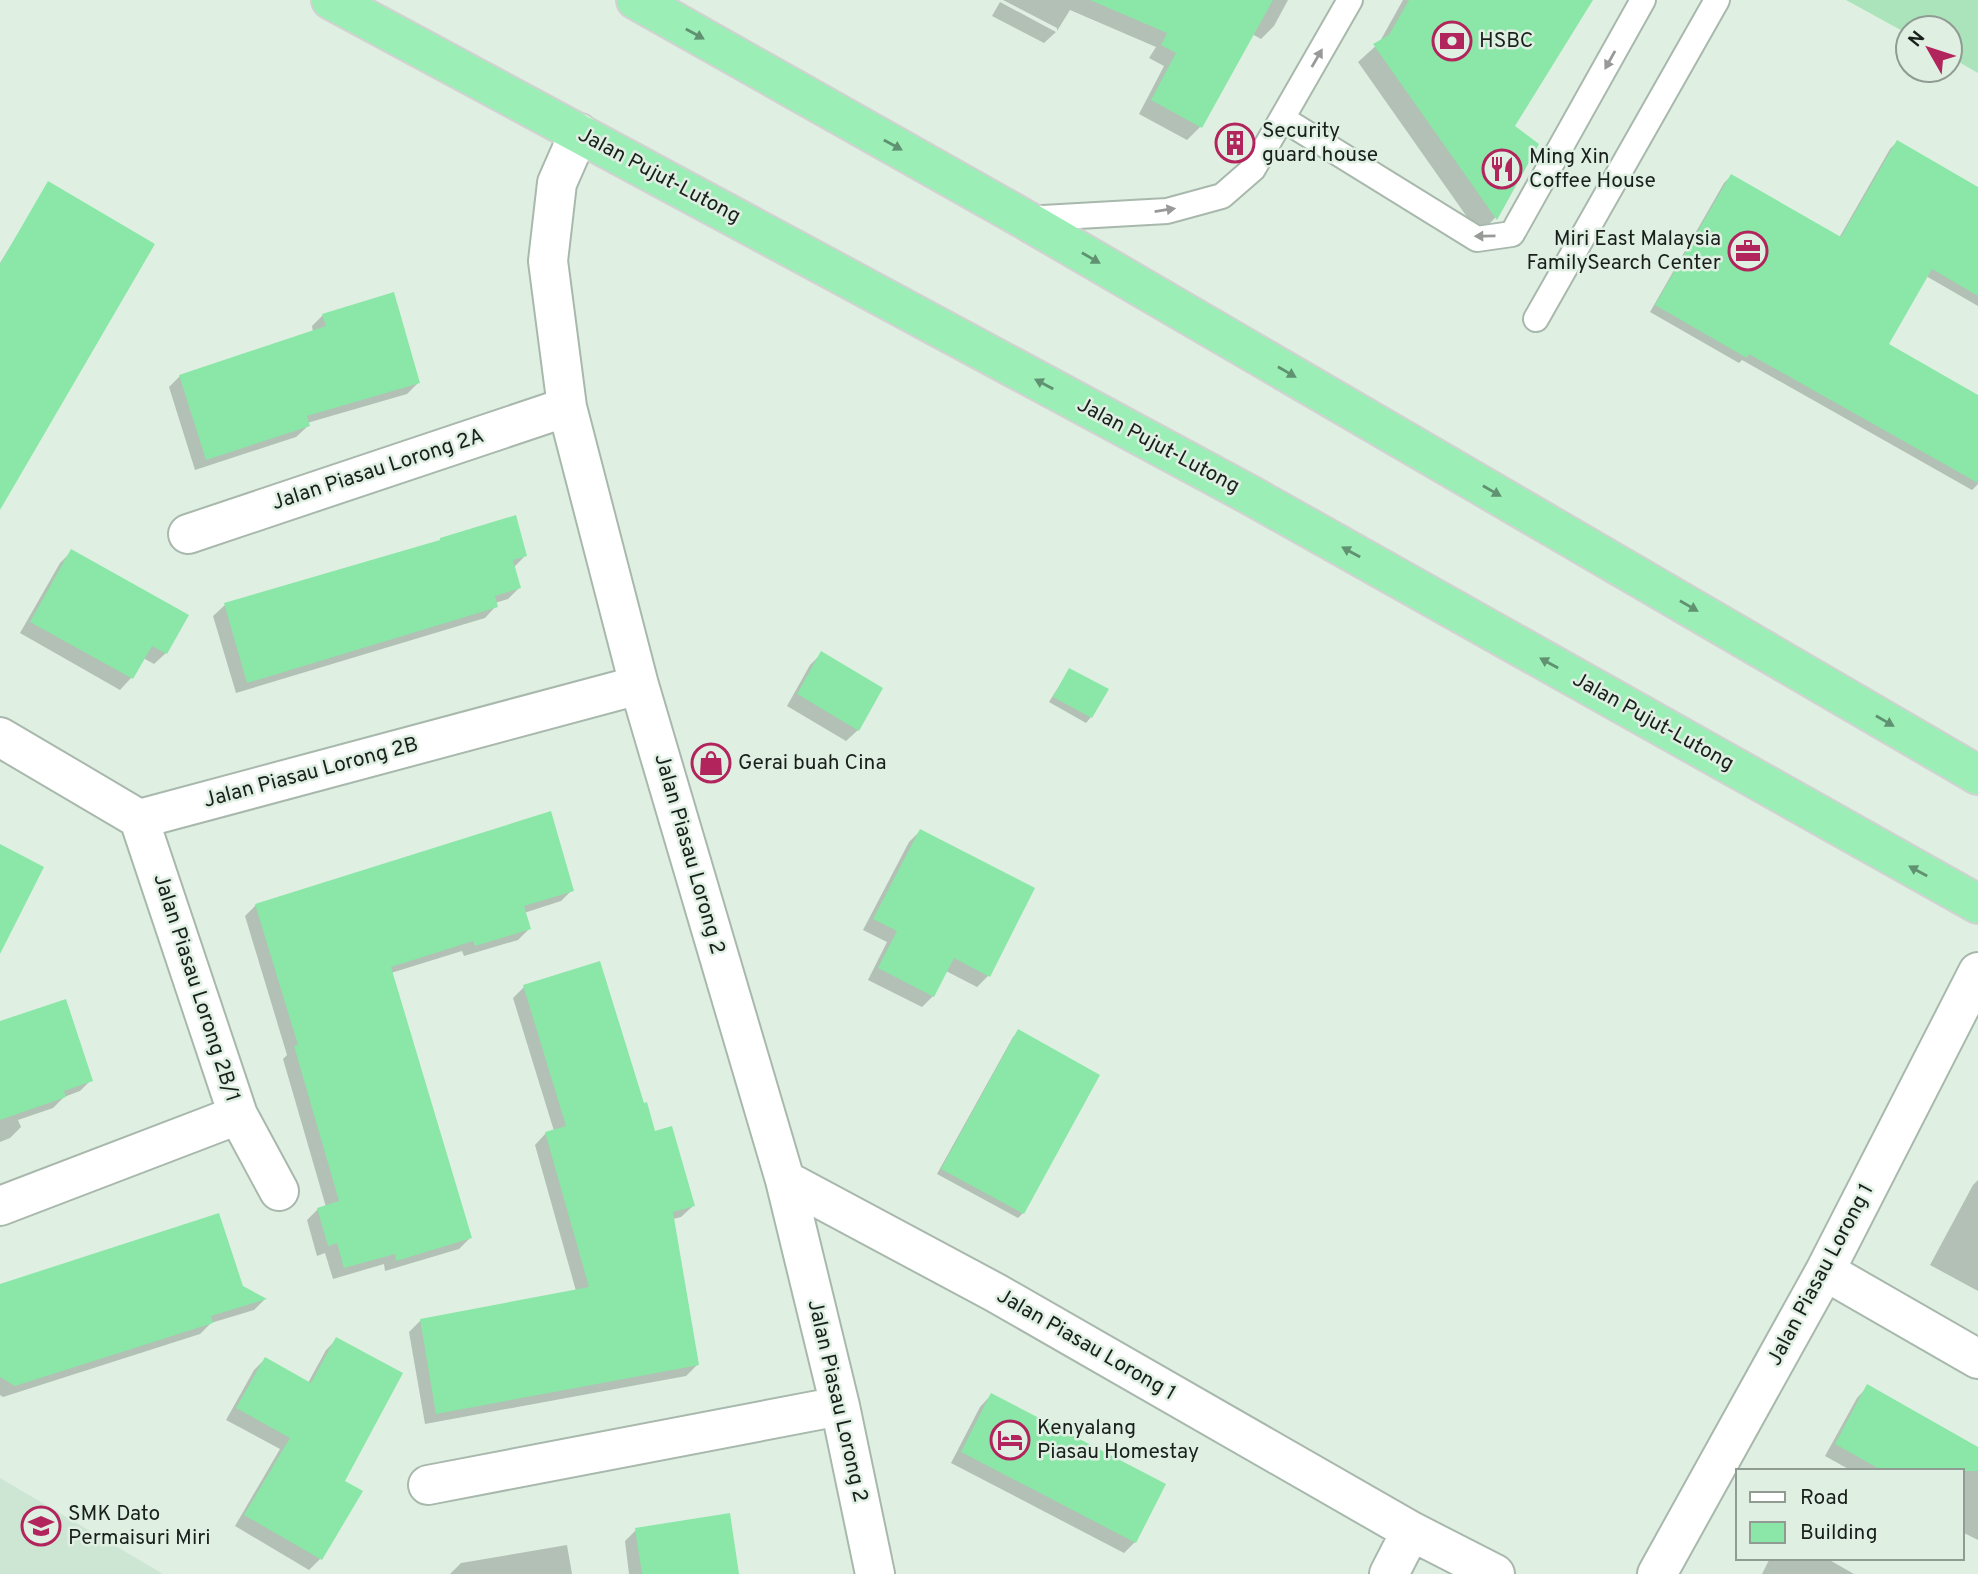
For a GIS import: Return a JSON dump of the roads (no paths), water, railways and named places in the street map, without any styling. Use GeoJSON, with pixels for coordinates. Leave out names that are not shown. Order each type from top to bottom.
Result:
{"type":"FeatureCollection","features":[{"type":"Feature","properties":{"kind":"highway","name":"Jalan Pujut-Lutong"},"geometry":{"type":"LineString","coordinates":[[331,0],[1250,495],[1978,904]]}},
{"type":"Feature","properties":{"kind":"highway"},"geometry":{"type":"LineString","coordinates":[[636,0],[1024,219],[1978,775]]}},
{"type":"Feature","properties":{"kind":"street","name":"Jalan Piasau Lorong 2"},"geometry":{"type":"LineString","coordinates":[[579,133],[557,183],[548,261],[568,407],[639,685],[785,1180],[840,1406],[876,1574]]}},
{"type":"Feature","properties":{"kind":"street","name":"Jalan Piasau Lorong 2A"},"geometry":{"type":"LineString","coordinates":[[188,534],[568,407]]}},
{"type":"Feature","properties":{"kind":"street","name":"Jalan Piasau Lorong 2B"},"geometry":{"type":"LineString","coordinates":[[139,819],[639,685]]}},
{"type":"Feature","properties":{"kind":"street"},"geometry":{"type":"LineString","coordinates":[[0,737],[139,819]]}},
{"type":"Feature","properties":{"kind":"street","name":"Jalan Piasau Lorong 2B/1"},"geometry":{"type":"LineString","coordinates":[[0,1206],[238,1115],[139,819]]}},
{"type":"Feature","properties":{"kind":"street","name":"Jalan Piasau Lorong 1"},"geometry":{"type":"LineString","coordinates":[[1657,1574],[1825,1271],[1978,972]]}},
{"type":"Feature","properties":{"kind":"street"},"geometry":{"type":"LineString","coordinates":[[238,1115],[279,1191]]}},
{"type":"Feature","properties":{"kind":"street","name":"Jalan Piasau Lorong 1"},"geometry":{"type":"LineString","coordinates":[[785,1180],[996,1293],[1411,1531],[1495,1574]]}},
{"type":"Feature","properties":{"kind":"street"},"geometry":{"type":"LineString","coordinates":[[1825,1271],[1978,1359]]}},
{"type":"Feature","properties":{"kind":"street"},"geometry":{"type":"LineString","coordinates":[[428,1485],[840,1406]]}},
{"type":"Feature","properties":{"kind":"street"},"geometry":{"type":"LineString","coordinates":[[1389,1574],[1411,1531]]}},
{"type":"Feature","properties":{"kind":"lane"},"geometry":{"type":"LineString","coordinates":[[1024,219],[1167,211],[1222,196],[1253,169],[1350,0]]}},
{"type":"Feature","properties":{"kind":"lane"},"geometry":{"type":"LineString","coordinates":[[1283,119],[1477,239],[1512,234],[1643,0]]}},
{"type":"Feature","properties":{"kind":"lane"},"geometry":{"type":"LineString","coordinates":[[1536,319],[1717,0]]}},
{"type":"Feature","properties":{"kind":"place","name":"HSBC"},"geometry":{"type":"Point","coordinates":[1452,41]}},
{"type":"Feature","properties":{"kind":"place","name":"Security guard house"},"geometry":{"type":"Point","coordinates":[1235,143]}},
{"type":"Feature","properties":{"kind":"place","name":"Ming Xin Coffee House"},"geometry":{"type":"Point","coordinates":[1502,169]}},
{"type":"Feature","properties":{"kind":"place","name":"Miri East Malaysia FamilySearch Center"},"geometry":{"type":"Point","coordinates":[1748,251]}},
{"type":"Feature","properties":{"kind":"place","name":"Gerai buah Cina"},"geometry":{"type":"Point","coordinates":[711,763]}},
{"type":"Feature","properties":{"kind":"place","name":"Kenyalang Piasau Homestay"},"geometry":{"type":"Point","coordinates":[1010,1440]}},
{"type":"Feature","properties":{"kind":"place","name":"SMK Dato Permaisuri Miri"},"geometry":{"type":"Point","coordinates":[41,1526]}}]}
